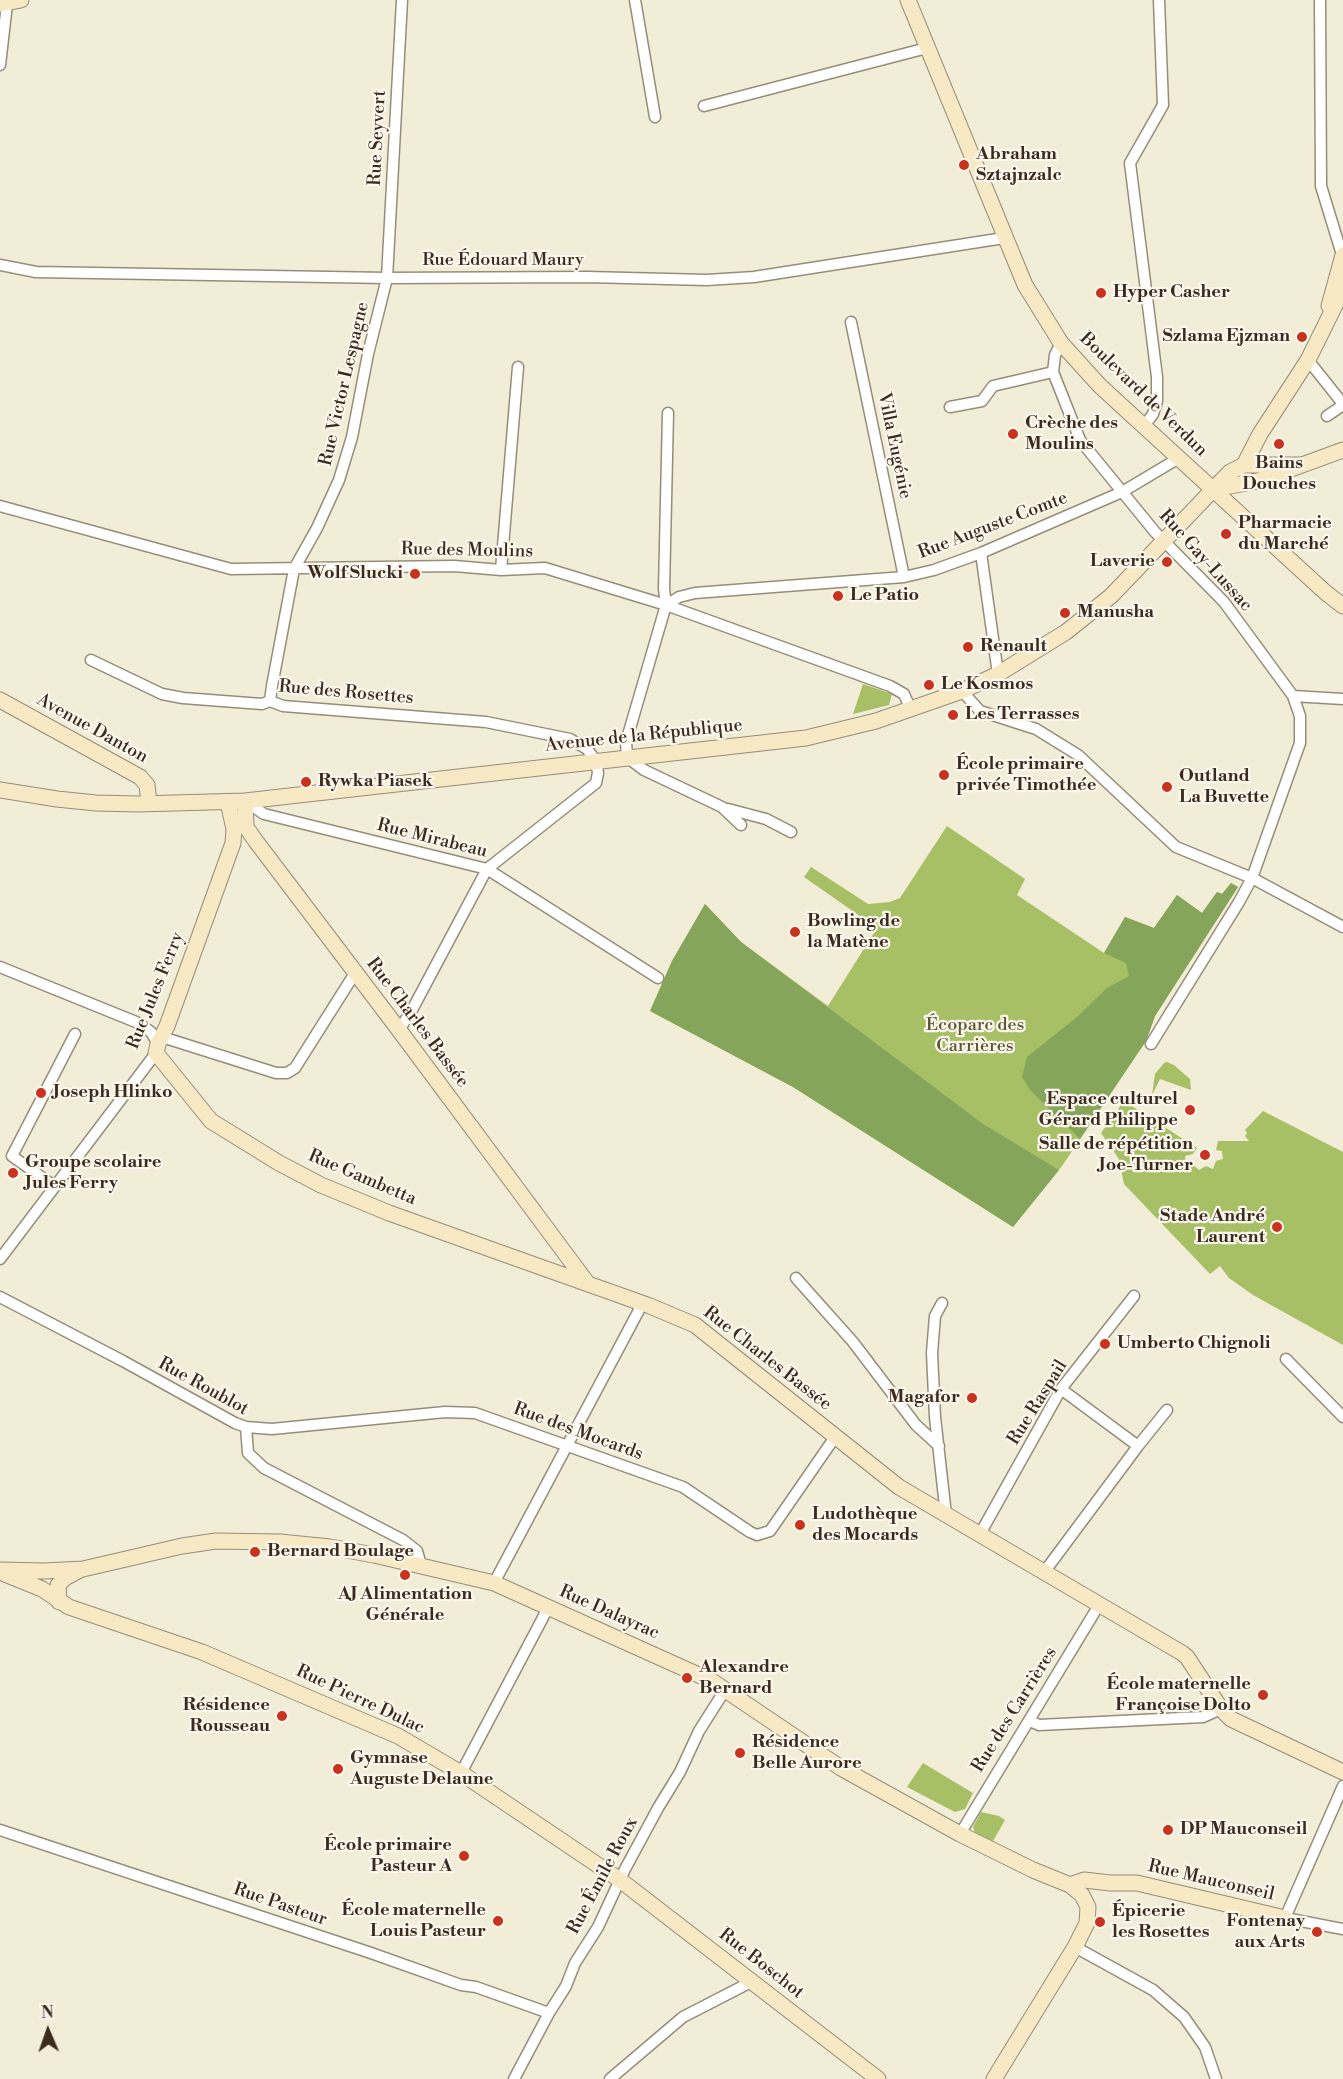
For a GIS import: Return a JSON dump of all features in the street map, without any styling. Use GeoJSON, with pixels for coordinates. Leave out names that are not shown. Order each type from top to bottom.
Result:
{"type":"FeatureCollection","features":[{"type":"Feature","properties":{"kind":"main road","name":"Boulevard de Verdun"},"geometry":{"type":"LineString","coordinates":[[908,0],[1004,238],[1025,285],[1061,343],[1100,386],[1324,592],[1343,606]]}},
{"type":"Feature","properties":{"kind":"main road"},"geometry":{"type":"LineString","coordinates":[[1323,329],[1334,282],[1343,257]]}},
{"type":"Feature","properties":{"kind":"main road"},"geometry":{"type":"LineString","coordinates":[[1300,465],[1244,465],[1260,434],[1308,360],[1343,290]]}},
{"type":"Feature","properties":{"kind":"main road"},"geometry":{"type":"LineString","coordinates":[[1213,489],[1258,481],[1343,450]]}},
{"type":"Feature","properties":{"kind":"main road","name":"Avenue de la République"},"geometry":{"type":"LineString","coordinates":[[0,790],[96,803],[149,803],[238,808],[627,757],[806,738],[876,721],[962,691],[998,674],[1066,632],[1110,596],[1230,472],[1244,465]]}},
{"type":"Feature","properties":{"kind":"main road","name":"Avenue Danton"},"geometry":{"type":"LineString","coordinates":[[0,700],[140,777],[147,785],[149,803]]}},
{"type":"Feature","properties":{"kind":"main road","name":"Rue Charles Bassée"},"geometry":{"type":"LineString","coordinates":[[238,808],[246,827],[255,840],[588,1284],[695,1325],[891,1482],[1187,1657],[1221,1709],[1231,1719],[1343,1772]]}},
{"type":"Feature","properties":{"kind":"main road","name":"Rue Jules Ferry"},"geometry":{"type":"LineString","coordinates":[[159,1045],[233,843],[238,808]]}},
{"type":"Feature","properties":{"kind":"main road","name":"Rue Gambetta"},"geometry":{"type":"LineString","coordinates":[[159,1045],[211,1121],[279,1163],[321,1185],[389,1213],[588,1284]]}},
{"type":"Feature","properties":{"kind":"main road","name":"Rue Dalayrac"},"geometry":{"type":"LineString","coordinates":[[0,1571],[83,1569],[182,1546],[216,1541],[280,1542],[330,1547],[421,1565],[494,1583],[712,1681],[841,1768],[960,1834],[1040,1873],[1071,1885]]}},
{"type":"Feature","properties":{"kind":"main road","name":"Rue Dalayrac"},"geometry":{"type":"LineString","coordinates":[[59,1602],[58,1585],[65,1578],[83,1569]]}},
{"type":"Feature","properties":{"kind":"main road","name":"Rue Dalayrac"},"geometry":{"type":"LineString","coordinates":[[0,1571],[42,1589],[59,1602]]}},
{"type":"Feature","properties":{"kind":"main road","name":"Rue Pierre Dulac"},"geometry":{"type":"LineString","coordinates":[[59,1602],[202,1652],[398,1736],[461,1773],[620,1880]]}},
{"type":"Feature","properties":{"kind":"main road","name":"Rue Boschot"},"geometry":{"type":"LineString","coordinates":[[620,1880],[874,2078]]}},
{"type":"Feature","properties":{"kind":"main road","name":"Rue Mauconseil"},"geometry":{"type":"LineString","coordinates":[[1071,1885],[1084,1880],[1137,1883],[1285,1918]]}},
{"type":"Feature","properties":{"kind":"main road"},"geometry":{"type":"LineString","coordinates":[[994,2079],[1075,1947],[1087,1923],[1089,1914],[1087,1902],[1082,1894],[1071,1885]]}},
{"type":"Feature","properties":{"kind":"street","name":"Rue Seyvert"},"geometry":{"type":"LineString","coordinates":[[387,278],[402,0]]}},
{"type":"Feature","properties":{"kind":"street"},"geometry":{"type":"LineString","coordinates":[[635,0],[655,117]]}},
{"type":"Feature","properties":{"kind":"street"},"geometry":{"type":"LineString","coordinates":[[1144,426],[1153,414],[1157,401],[1157,377],[1130,163],[1163,105],[1159,0]]}},
{"type":"Feature","properties":{"kind":"street"},"geometry":{"type":"LineString","coordinates":[[1320,0],[1321,186],[1343,257]]}},
{"type":"Feature","properties":{"kind":"street"},"geometry":{"type":"LineString","coordinates":[[0,65],[10,3]]}},
{"type":"Feature","properties":{"kind":"street"},"geometry":{"type":"LineString","coordinates":[[704,106],[927,48]]}},
{"type":"Feature","properties":{"kind":"street"},"geometry":{"type":"LineString","coordinates":[[1331,217],[1343,224]]}},
{"type":"Feature","properties":{"kind":"street","name":"Rue Édouard Maury"},"geometry":{"type":"LineString","coordinates":[[0,264],[36,272],[387,278],[741,279],[1004,238]]}},
{"type":"Feature","properties":{"kind":"street","name":"Rue Victor Lespagne"},"geometry":{"type":"LineString","coordinates":[[270,702],[294,569],[339,480],[352,437],[368,354],[387,278]]}},
{"type":"Feature","properties":{"kind":"street","name":"Villa Eugénie"},"geometry":{"type":"LineString","coordinates":[[851,322],[904,577]]}},
{"type":"Feature","properties":{"kind":"street"},"geometry":{"type":"LineString","coordinates":[[950,408],[982,401],[993,386],[1053,372],[1055,355],[1061,343]]}},
{"type":"Feature","properties":{"kind":"street"},"geometry":{"type":"LineString","coordinates":[[1308,360],[1343,404],[1327,416]]}},
{"type":"Feature","properties":{"kind":"street"},"geometry":{"type":"LineString","coordinates":[[501,570],[518,367]]}},
{"type":"Feature","properties":{"kind":"street","name":"Rue Gay-Lussac"},"geometry":{"type":"LineString","coordinates":[[1053,372],[1080,440],[1163,541],[1224,602],[1293,696],[1299,716],[1300,742],[1252,878],[1151,1044]]}},
{"type":"Feature","properties":{"kind":"street"},"geometry":{"type":"LineString","coordinates":[[668,412],[664,589],[666,606],[626,742],[627,757],[644,770],[722,807],[766,819],[791,832]]}},
{"type":"Feature","properties":{"kind":"street","name":"Rue Auguste Comte"},"geometry":{"type":"LineString","coordinates":[[666,606],[679,597],[695,593],[904,577],[934,570],[981,553],[1122,492],[1179,458]]}},
{"type":"Feature","properties":{"kind":"street","name":"Rue des Moulins"},"geometry":{"type":"LineString","coordinates":[[0,506],[231,569],[454,566],[501,570],[545,568],[666,606],[890,686],[904,694],[911,710]]}},
{"type":"Feature","properties":{"kind":"street"},"geometry":{"type":"LineString","coordinates":[[981,553],[998,674]]}},
{"type":"Feature","properties":{"kind":"street","name":"Rue des Rosettes"},"geometry":{"type":"LineString","coordinates":[[91,660],[162,694],[183,698],[262,704],[270,702],[283,706],[486,722],[570,739],[588,749],[597,761]]}},
{"type":"Feature","properties":{"kind":"street"},"geometry":{"type":"LineString","coordinates":[[962,691],[980,711],[1036,729],[1078,755],[1176,847],[1252,878],[1343,927]]}},
{"type":"Feature","properties":{"kind":"street"},"geometry":{"type":"LineString","coordinates":[[1293,696],[1343,699]]}},
{"type":"Feature","properties":{"kind":"street"},"geometry":{"type":"LineString","coordinates":[[399,1030],[418,1000],[488,869],[596,783],[597,761]]}},
{"type":"Feature","properties":{"kind":"street"},"geometry":{"type":"LineString","coordinates":[[722,807],[741,825]]}},
{"type":"Feature","properties":{"kind":"street","name":"Rue Mirabeau"},"geometry":{"type":"LineString","coordinates":[[238,808],[488,869],[658,978]]}},
{"type":"Feature","properties":{"kind":"street","name":"Rue Gambetta"},"geometry":{"type":"LineString","coordinates":[[0,967],[136,1022],[151,1032],[159,1045]]}},
{"type":"Feature","properties":{"kind":"street"},"geometry":{"type":"LineString","coordinates":[[159,1045],[276,1073],[287,1073],[295,1068],[355,973]]}},
{"type":"Feature","properties":{"kind":"street"},"geometry":{"type":"LineString","coordinates":[[54,1186],[12,1156],[75,1034]]}},
{"type":"Feature","properties":{"kind":"street","name":"Rue Jules Ferry"},"geometry":{"type":"LineString","coordinates":[[0,1260],[159,1045]]}},
{"type":"Feature","properties":{"kind":"street"},"geometry":{"type":"LineString","coordinates":[[796,1278],[853,1342],[916,1425],[939,1446]]}},
{"type":"Feature","properties":{"kind":"street","name":"Rue Raspail"},"geometry":{"type":"LineString","coordinates":[[980,1534],[1061,1389],[1134,1296]]}},
{"type":"Feature","properties":{"kind":"street","name":"Rue Roublot"},"geometry":{"type":"LineString","coordinates":[[0,1297],[246,1427],[248,1453],[264,1468],[403,1540],[417,1551],[421,1565]]}},
{"type":"Feature","properties":{"kind":"street"},"geometry":{"type":"LineString","coordinates":[[494,1583],[641,1303]]}},
{"type":"Feature","properties":{"kind":"street"},"geometry":{"type":"LineString","coordinates":[[942,1303],[934,1316],[932,1353],[935,1417],[946,1515]]}},
{"type":"Feature","properties":{"kind":"street"},"geometry":{"type":"LineString","coordinates":[[1286,1359],[1343,1417]]}},
{"type":"Feature","properties":{"kind":"street"},"geometry":{"type":"LineString","coordinates":[[1061,1389],[1138,1446]]}},
{"type":"Feature","properties":{"kind":"street"},"geometry":{"type":"LineString","coordinates":[[1045,1571],[1167,1410]]}},
{"type":"Feature","properties":{"kind":"street","name":"Rue des Mocards"},"geometry":{"type":"LineString","coordinates":[[246,1427],[272,1428],[460,1411],[475,1413],[683,1487],[750,1532],[757,1534],[770,1531],[835,1437]]}},
{"type":"Feature","properties":{"kind":"street","name":"Rue des Carrières"},"geometry":{"type":"LineString","coordinates":[[960,1834],[1099,1605]]}},
{"type":"Feature","properties":{"kind":"street"},"geometry":{"type":"LineString","coordinates":[[461,1773],[548,1608]]}},
{"type":"Feature","properties":{"kind":"street","name":"Rue Émile Roux"},"geometry":{"type":"LineString","coordinates":[[514,2079],[566,1986],[575,1963],[598,1927],[658,1808],[681,1772],[699,1731],[725,1690]]}},
{"type":"Feature","properties":{"kind":"street"},"geometry":{"type":"LineString","coordinates":[[1030,1721],[1039,1725],[1203,1717],[1221,1709]]}},
{"type":"Feature","properties":{"kind":"street"},"geometry":{"type":"LineString","coordinates":[[1285,1918],[1343,1786]]}},
{"type":"Feature","properties":{"kind":"street","name":"Rue Pasteur"},"geometry":{"type":"LineString","coordinates":[[0,1830],[549,2013]]}},
{"type":"Feature","properties":{"kind":"street","name":"Rue Mauconseil"},"geometry":{"type":"LineString","coordinates":[[1285,1918],[1343,1929]]}},
{"type":"Feature","properties":{"kind":"street"},"geometry":{"type":"LineString","coordinates":[[1075,1947],[1154,1990],[1184,2017],[1205,2047],[1216,2079]]}},
{"type":"Feature","properties":{"kind":"street"},"geometry":{"type":"LineString","coordinates":[[610,2079],[683,2017],[751,1982]]}},
{"type":"Feature","properties":{"kind":"green space"},"geometry":{"type":"Polygon","coordinates":[[[863,684],[892,694],[889,705],[853,714],[863,684]]]}},
{"type":"Feature","properties":{"kind":"green space","name":"Écoparc des Carrières"},"geometry":{"type":"Polygon","coordinates":[[[947,826],[1025,879],[1017,895],[1104,953],[1125,917],[1154,928],[1177,895],[1202,913],[1217,892],[1222,894],[1231,883],[1238,887],[1155,1016],[1146,1041],[1062,1166],[1013,1227],[793,1087],[650,1011],[672,961],[705,904],[741,942],[828,1006],[877,928],[804,877],[811,867],[868,904],[890,902],[900,898],[947,826]]]}},
{"type":"Feature","properties":{"kind":"green space"},"geometry":{"type":"Polygon","coordinates":[[[1231,883],[1238,887],[1155,1016],[1146,1041],[1080,1139],[1030,1090],[1022,1077],[1027,1057],[1077,1017],[1107,988],[1129,976],[1126,963],[1104,953],[1125,917],[1154,928],[1177,895],[1202,913],[1217,892],[1222,894],[1231,883]]]}},
{"type":"Feature","properties":{"kind":"green space"},"geometry":{"type":"Polygon","coordinates":[[[705,904],[741,942],[983,1124],[1059,1170],[1013,1227],[793,1087],[650,1011],[672,961],[705,904]]]}},
{"type":"Feature","properties":{"kind":"green space"},"geometry":{"type":"Polygon","coordinates":[[[1167,1062],[1190,1079],[1191,1090],[1160,1079],[1152,1095],[1155,1074],[1167,1062]]]}},
{"type":"Feature","properties":{"kind":"green space","name":"Stade André Laurent"},"geometry":{"type":"Polygon","coordinates":[[[1124,1101],[1197,1148],[1193,1154],[1185,1156],[1186,1164],[1193,1165],[1199,1170],[1206,1166],[1213,1169],[1216,1161],[1223,1159],[1222,1151],[1216,1150],[1218,1141],[1249,1141],[1245,1136],[1247,1133],[1245,1130],[1263,1111],[1343,1152],[1343,1345],[1253,1295],[1229,1278],[1220,1266],[1210,1274],[1124,1184],[1119,1159],[1101,1133],[1124,1101]]]}},
{"type":"Feature","properties":{"kind":"green space"},"geometry":{"type":"Polygon","coordinates":[[[923,1763],[973,1793],[965,1809],[955,1812],[907,1787],[923,1763]]]}},
{"type":"Feature","properties":{"kind":"green space"},"geometry":{"type":"Polygon","coordinates":[[[981,1812],[999,1816],[1005,1820],[993,1841],[975,1833],[973,1827],[981,1812]]]}},
{"type":"Feature","properties":{"kind":"place","name":"Abraham Sztajnzalc"},"geometry":{"type":"Point","coordinates":[964,165]}},
{"type":"Feature","properties":{"kind":"place","name":"Hyper Casher"},"geometry":{"type":"Point","coordinates":[1101,293]}},
{"type":"Feature","properties":{"kind":"place","name":"Szlama Ejzman"},"geometry":{"type":"Point","coordinates":[1302,337]}},
{"type":"Feature","properties":{"kind":"place","name":"Crèche des Moulins"},"geometry":{"type":"Point","coordinates":[1013,434]}},
{"type":"Feature","properties":{"kind":"place","name":"Bains Douches"},"geometry":{"type":"Point","coordinates":[1279,444]}},
{"type":"Feature","properties":{"kind":"place","name":"Pharmacie du Marché"},"geometry":{"type":"Point","coordinates":[1226,534]}},
{"type":"Feature","properties":{"kind":"place","name":"Laverie"},"geometry":{"type":"Point","coordinates":[1167,562]}},
{"type":"Feature","properties":{"kind":"place","name":"Wolf Slucki"},"geometry":{"type":"Point","coordinates":[415,574]}},
{"type":"Feature","properties":{"kind":"place","name":"Le Patio"},"geometry":{"type":"Point","coordinates":[838,596]}},
{"type":"Feature","properties":{"kind":"place","name":"Manusha"},"geometry":{"type":"Point","coordinates":[1065,613]}},
{"type":"Feature","properties":{"kind":"place","name":"Renault"},"geometry":{"type":"Point","coordinates":[968,647]}},
{"type":"Feature","properties":{"kind":"place","name":"Le Kosmos"},"geometry":{"type":"Point","coordinates":[929,685]}},
{"type":"Feature","properties":{"kind":"place","name":"Les Terrasses"},"geometry":{"type":"Point","coordinates":[953,715]}},
{"type":"Feature","properties":{"kind":"place","name":"École primaire privée Timothée"},"geometry":{"type":"Point","coordinates":[944,775]}},
{"type":"Feature","properties":{"kind":"place","name":"Rywka Piasek"},"geometry":{"type":"Point","coordinates":[306,782]}},
{"type":"Feature","properties":{"kind":"place","name":"Outland La Buvette"},"geometry":{"type":"Point","coordinates":[1167,787]}},
{"type":"Feature","properties":{"kind":"place","name":"Bowling de la Matène"},"geometry":{"type":"Point","coordinates":[795,932]}},
{"type":"Feature","properties":{"kind":"place","name":"Joseph Hlinko"},"geometry":{"type":"Point","coordinates":[41,1093]}},
{"type":"Feature","properties":{"kind":"place","name":"Espace culturel Gérard Philippe"},"geometry":{"type":"Point","coordinates":[1190,1110]}},
{"type":"Feature","properties":{"kind":"place","name":"Salle de répétition Joe-Turner"},"geometry":{"type":"Point","coordinates":[1205,1155]}},
{"type":"Feature","properties":{"kind":"place","name":"Groupe scolaire Jules Ferry"},"geometry":{"type":"Point","coordinates":[13,1173]}},
{"type":"Feature","properties":{"kind":"place","name":"Stade André Laurent"},"geometry":{"type":"Point","coordinates":[1277,1227]}},
{"type":"Feature","properties":{"kind":"place","name":"Umberto Chignoli"},"geometry":{"type":"Point","coordinates":[1105,1344]}},
{"type":"Feature","properties":{"kind":"place","name":"Magafor"},"geometry":{"type":"Point","coordinates":[972,1398]}},
{"type":"Feature","properties":{"kind":"place","name":"Ludothèque des Mocards"},"geometry":{"type":"Point","coordinates":[800,1525]}},
{"type":"Feature","properties":{"kind":"place","name":"Bernard Boulage"},"geometry":{"type":"Point","coordinates":[255,1552]}},
{"type":"Feature","properties":{"kind":"place","name":"AJ Alimentation Générale"},"geometry":{"type":"Point","coordinates":[405,1575]}},
{"type":"Feature","properties":{"kind":"place","name":"Alexandre Bernard"},"geometry":{"type":"Point","coordinates":[687,1678]}},
{"type":"Feature","properties":{"kind":"place","name":"École maternelle Françoise Dolto"},"geometry":{"type":"Point","coordinates":[1263,1695]}},
{"type":"Feature","properties":{"kind":"place","name":"Résidence Rousseau"},"geometry":{"type":"Point","coordinates":[282,1716]}},
{"type":"Feature","properties":{"kind":"place","name":"Résidence Belle Aurore"},"geometry":{"type":"Point","coordinates":[740,1753]}},
{"type":"Feature","properties":{"kind":"place","name":"Gymnase Auguste Delaune"},"geometry":{"type":"Point","coordinates":[338,1769]}},
{"type":"Feature","properties":{"kind":"place","name":"DP Mauconseil"},"geometry":{"type":"Point","coordinates":[1168,1830]}},
{"type":"Feature","properties":{"kind":"place","name":"École primaire Pasteur A"},"geometry":{"type":"Point","coordinates":[464,1856]}},
{"type":"Feature","properties":{"kind":"place","name":"École maternelle Louis Pasteur"},"geometry":{"type":"Point","coordinates":[498,1921]}},
{"type":"Feature","properties":{"kind":"place","name":"Épicerie les Rosettes"},"geometry":{"type":"Point","coordinates":[1100,1922]}},
{"type":"Feature","properties":{"kind":"place","name":"Fontenay aux Arts"},"geometry":{"type":"Point","coordinates":[1317,1932]}}]}
